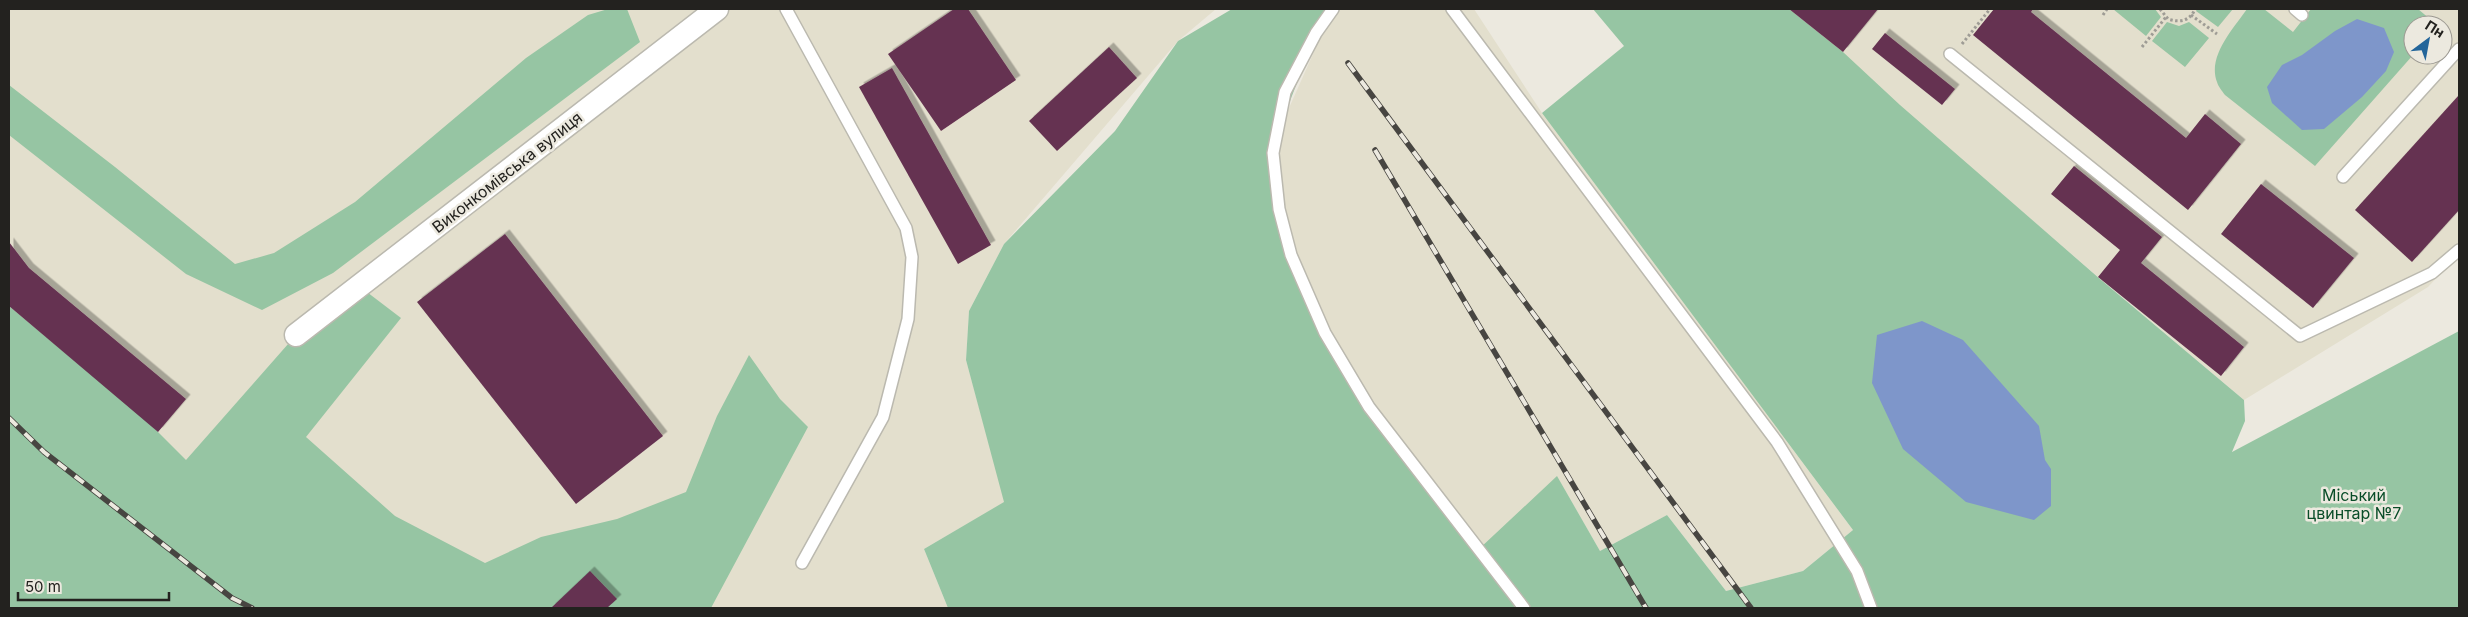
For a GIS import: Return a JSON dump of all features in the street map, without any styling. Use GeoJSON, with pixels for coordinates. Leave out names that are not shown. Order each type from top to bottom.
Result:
{"type":"FeatureCollection","features":[{"type":"Feature","properties":{"kind":"street","name":"Виконкомівська вулиця"},"geometry":{"type":"LineString","coordinates":[[296,335],[714,9]]}},
{"type":"Feature","properties":{"kind":"lane"},"geometry":{"type":"LineString","coordinates":[[786,9],[906,228],[912,257],[908,319],[883,417],[802,563]]}},
{"type":"Feature","properties":{"kind":"lane"},"geometry":{"type":"LineString","coordinates":[[1334,9],[1316,33],[1285,92],[1273,153],[1279,209],[1291,255],[1325,333],[1369,407],[1524,608]]}},
{"type":"Feature","properties":{"kind":"lane"},"geometry":{"type":"LineString","coordinates":[[1452,9],[1777,442],[1857,570],[1871,608]]}},
{"type":"Feature","properties":{"kind":"lane"},"geometry":{"type":"LineString","coordinates":[[2343,177],[2459,48]]}},
{"type":"Feature","properties":{"kind":"lane"},"geometry":{"type":"LineString","coordinates":[[1952,55],[2300,336],[2432,273],[2459,250]]}},
{"type":"Feature","properties":{"kind":"path"},"geometry":{"type":"LineString","coordinates":[[1952,55],[1990,9]]}},
{"type":"Feature","properties":{"kind":"path"},"geometry":{"type":"LineString","coordinates":[[2102,15],[2107,9]]}},
{"type":"Feature","properties":{"kind":"path"},"geometry":{"type":"LineString","coordinates":[[2160,9],[2166,17],[2179,22],[2192,15],[2195,9]]}},
{"type":"Feature","properties":{"kind":"path"},"geometry":{"type":"LineString","coordinates":[[2192,15],[2217,34]]}},
{"type":"Feature","properties":{"kind":"path"},"geometry":{"type":"LineString","coordinates":[[2142,47],[2166,17]]}},
{"type":"Feature","properties":{"kind":"shaded area"},"geometry":{"type":"Polygon","coordinates":[[[9,9],[1216,9],[1178,41],[1004,244],[969,311],[966,360],[1005,502],[924,549],[948,608],[345,608],[9,347],[9,9]]]}},
{"type":"Feature","properties":{"kind":"shaded area"},"geometry":{"type":"Polygon","coordinates":[[[1339,9],[1474,9],[1542,113],[1853,530],[1803,571],[1726,591],[1667,515],[1600,551],[1557,477],[1479,550],[1392,437],[1308,295],[1279,209],[1277,135],[1321,36],[1339,9]]]}},
{"type":"Feature","properties":{"kind":"shaded area"},"geometry":{"type":"Polygon","coordinates":[[[1787,9],[2459,9],[2459,254],[2428,287],[2244,400],[1787,9]]]}},
{"type":"Feature","properties":{"kind":"green space"},"geometry":{"type":"Polygon","coordinates":[[[608,9],[627,9],[640,42],[333,273],[262,310],[186,274],[9,135],[9,85],[115,167],[235,264],[274,253],[355,202],[526,58],[588,15],[608,9]]]}},
{"type":"Feature","properties":{"kind":"green space","name":"Міський цвинтар №7"},"geometry":{"type":"Polygon","coordinates":[[[1232,9],[1333,9],[1316,33],[1277,135],[1278,198],[1308,295],[1356,384],[1479,549],[1557,476],[1600,551],[1667,515],[1726,591],[1803,571],[1853,530],[1542,113],[1624,46],[1593,9],[1789,9],[1843,52],[1900,105],[2100,279],[2244,400],[2245,421],[2232,452],[2459,331],[2459,608],[948,608],[924,549],[1004,502],[966,360],[969,311],[1004,244],[1115,131],[1178,41],[1232,9]]]}},
{"type":"Feature","properties":{"kind":"green space"},"geometry":{"type":"Polygon","coordinates":[[[2113,9],[2155,9],[2161,17],[2146,36],[2113,9]]]}},
{"type":"Feature","properties":{"kind":"green space"},"geometry":{"type":"Polygon","coordinates":[[[2197,9],[2233,9],[2218,27],[2196,11],[2197,9]]]}},
{"type":"Feature","properties":{"kind":"green space"},"geometry":{"type":"Polygon","coordinates":[[[2247,9],[2264,9],[2293,32],[2311,9],[2418,9],[2425,15],[2403,15],[2404,65],[2315,166],[2225,95],[2220,88],[2215,72],[2216,62],[2223,43],[2247,9]]]}},
{"type":"Feature","properties":{"kind":"green space"},"geometry":{"type":"Polygon","coordinates":[[[2167,22],[2179,26],[2189,22],[2209,38],[2185,67],[2152,41],[2167,22]]]}},
{"type":"Feature","properties":{"kind":"green space"},"geometry":{"type":"Polygon","coordinates":[[[359,286],[401,318],[306,437],[395,516],[485,563],[541,537],[617,519],[686,492],[717,416],[749,355],[780,399],[808,427],[711,608],[9,608],[9,306],[148,422],[186,460],[296,335],[359,286]]]}},
{"type":"Feature","properties":{"kind":"water"},"geometry":{"type":"Polygon","coordinates":[[[2357,19],[2384,28],[2394,52],[2386,71],[2362,97],[2324,129],[2302,130],[2272,103],[2267,87],[2282,65],[2302,55],[2335,31],[2357,19]]]}},
{"type":"Feature","properties":{"kind":"water"},"geometry":{"type":"Polygon","coordinates":[[[1922,321],[1963,340],[2039,426],[2045,460],[2051,469],[2051,506],[2034,520],[1966,502],[1903,449],[1872,383],[1877,335],[1922,321]]]}},
{"type":"Feature","properties":{"kind":"building"},"geometry":{"type":"Polygon","coordinates":[[[954,9],[968,9],[1016,80],[941,131],[888,54],[954,9]]]}},
{"type":"Feature","properties":{"kind":"building"},"geometry":{"type":"Polygon","coordinates":[[[1789,9],[1878,9],[1843,52],[1789,9]]]}},
{"type":"Feature","properties":{"kind":"building"},"geometry":{"type":"Polygon","coordinates":[[[1994,9],[2033,9],[2031,12],[2186,138],[2205,114],[2241,144],[2188,210],[1973,35],[1994,9]]]}},
{"type":"Feature","properties":{"kind":"building"},"geometry":{"type":"Polygon","coordinates":[[[1885,33],[1955,89],[1942,105],[1872,49],[1885,33]]]}},
{"type":"Feature","properties":{"kind":"building"},"geometry":{"type":"Polygon","coordinates":[[[1109,47],[1137,78],[1057,151],[1029,121],[1109,47]]]}},
{"type":"Feature","properties":{"kind":"building"},"geometry":{"type":"Polygon","coordinates":[[[892,68],[991,245],[958,264],[859,87],[892,68]]]}},
{"type":"Feature","properties":{"kind":"building"},"geometry":{"type":"Polygon","coordinates":[[[2459,95],[2459,210],[2412,262],[2355,210],[2459,95]]]}},
{"type":"Feature","properties":{"kind":"building"},"geometry":{"type":"Polygon","coordinates":[[[2074,166],[2162,237],[2141,263],[2244,347],[2221,376],[2098,277],[2120,250],[2051,194],[2074,166]]]}},
{"type":"Feature","properties":{"kind":"building"},"geometry":{"type":"Polygon","coordinates":[[[2261,184],[2354,258],[2313,308],[2221,234],[2261,184]]]}},
{"type":"Feature","properties":{"kind":"building"},"geometry":{"type":"Polygon","coordinates":[[[505,234],[663,436],[576,504],[417,302],[505,234]]]}},
{"type":"Feature","properties":{"kind":"building"},"geometry":{"type":"Polygon","coordinates":[[[9,242],[29,268],[186,399],[158,432],[9,306],[9,242]]]}},
{"type":"Feature","properties":{"kind":"building"},"geometry":{"type":"Polygon","coordinates":[[[590,571],[617,599],[607,608],[551,608],[590,571]]]}},
{"type":"Feature","properties":{"kind":"railway"},"geometry":{"type":"LineString","coordinates":[[1348,63],[1751,608]]}},
{"type":"Feature","properties":{"kind":"railway"},"geometry":{"type":"LineString","coordinates":[[1375,150],[1646,608]]}},
{"type":"Feature","properties":{"kind":"railway"},"geometry":{"type":"LineString","coordinates":[[9,418],[44,452],[232,598],[252,608]]}}]}
